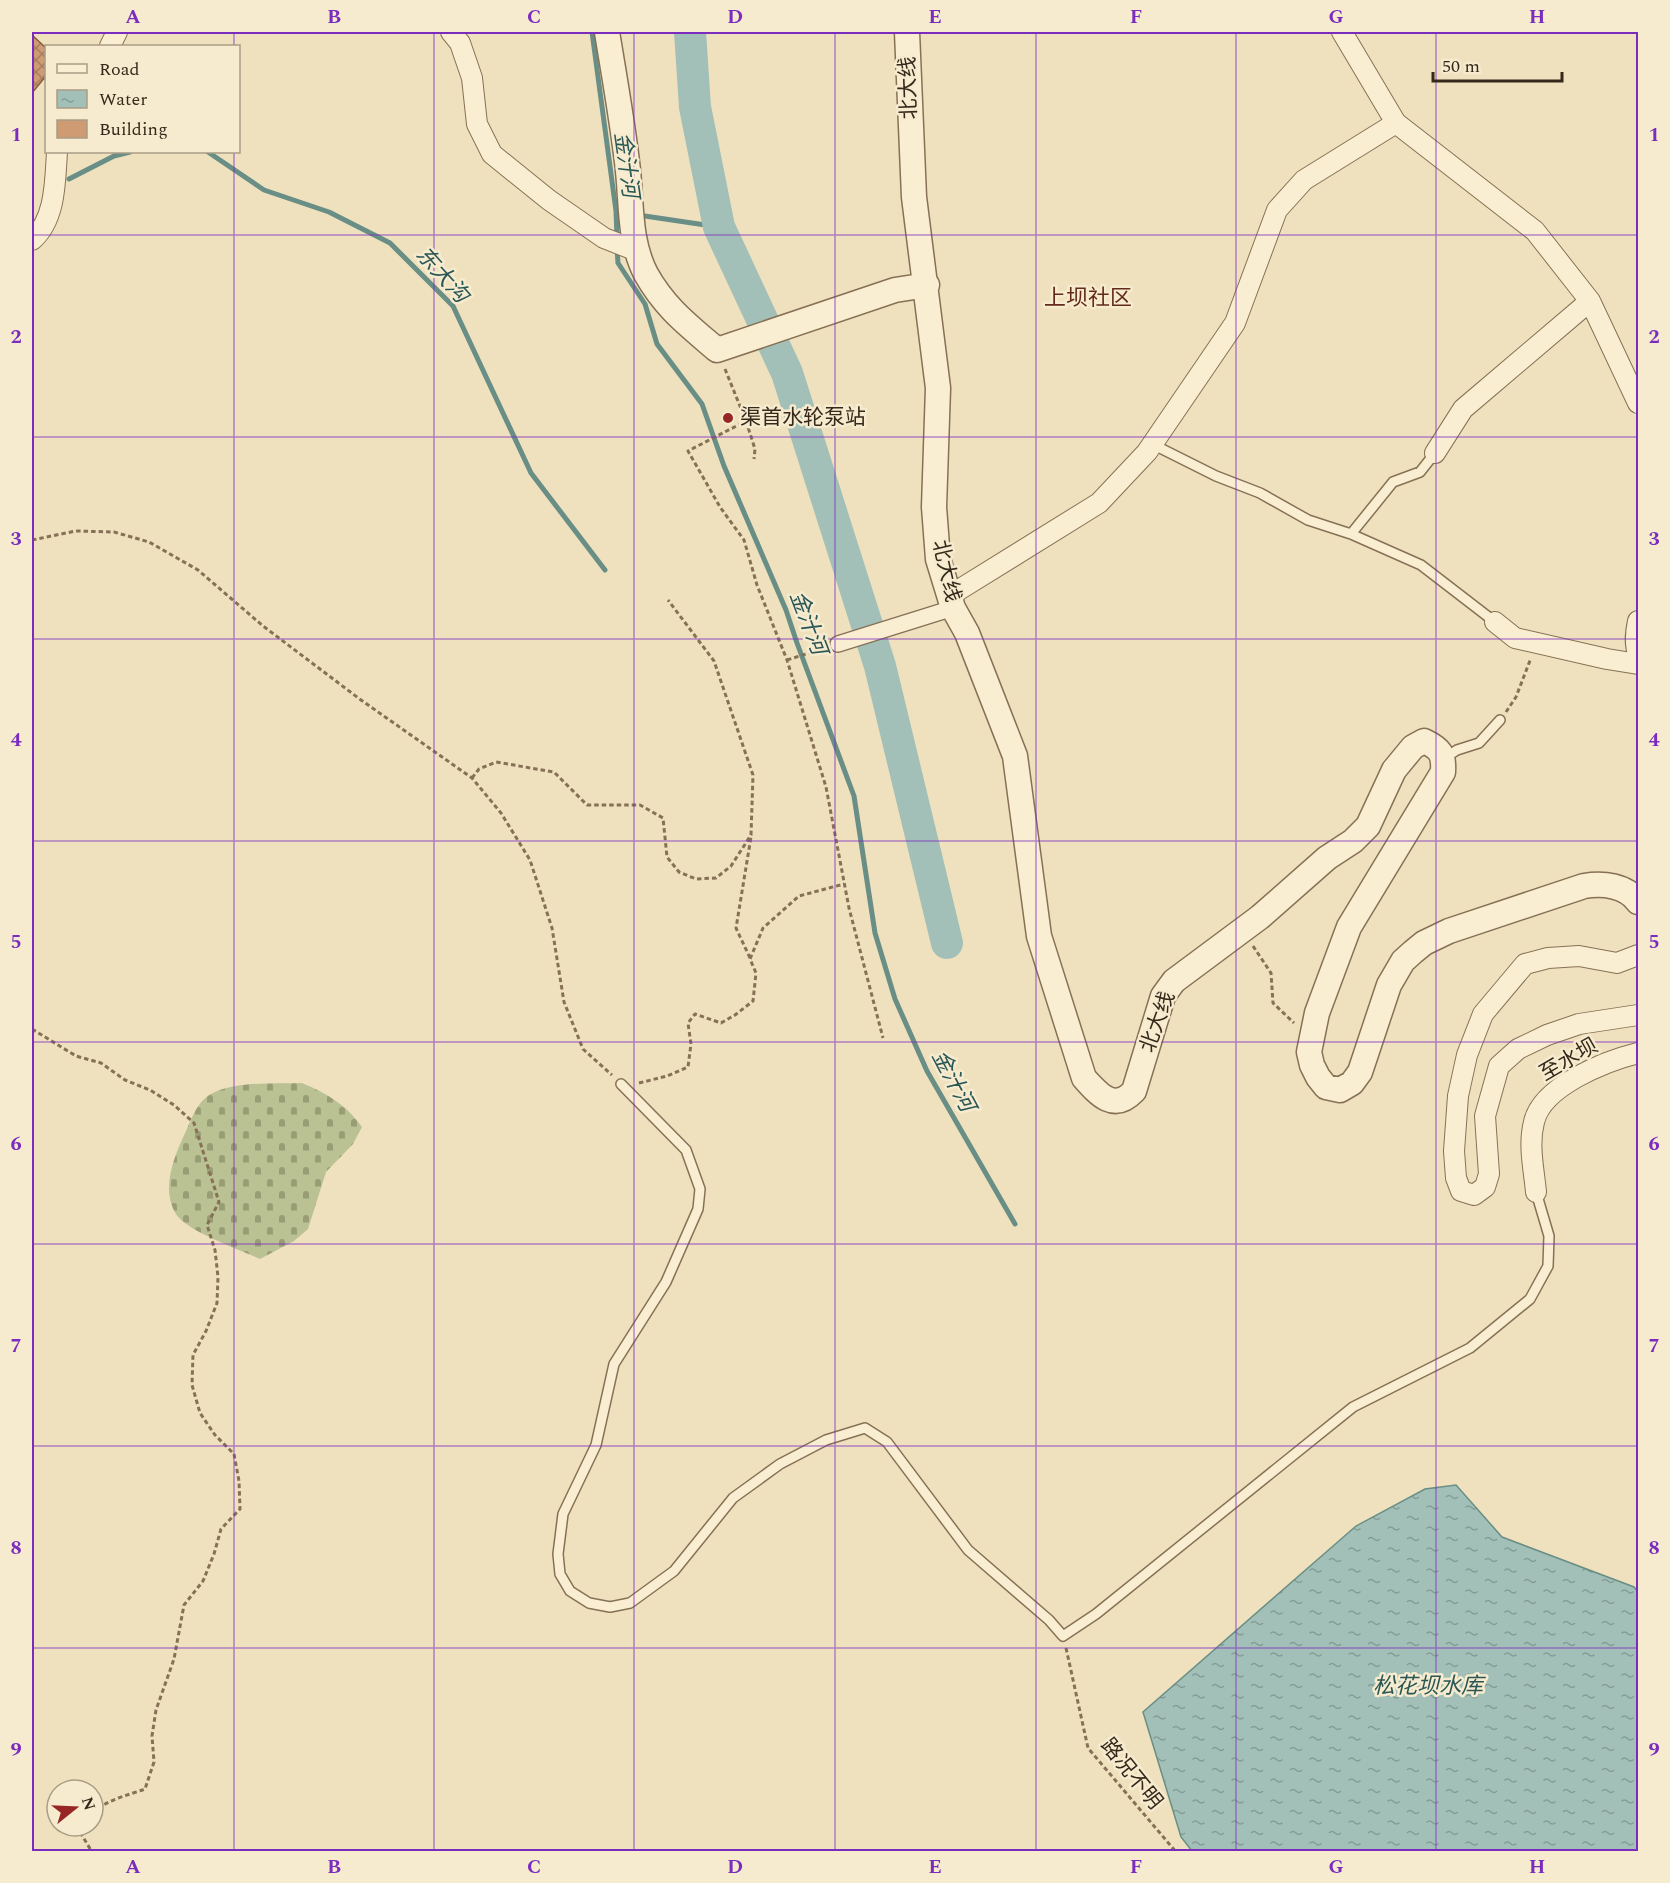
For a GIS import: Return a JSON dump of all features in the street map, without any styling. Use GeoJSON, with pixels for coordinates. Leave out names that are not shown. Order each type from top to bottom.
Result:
{"type":"FeatureCollection","features":[{"type":"Feature","properties":{"kind":"street"},"geometry":{"type":"LineString","coordinates":[[451,32],[460,43],[472,78],[477,124],[492,154],[549,200],[604,238],[631,241]]}},
{"type":"Feature","properties":{"kind":"street"},"geometry":{"type":"LineString","coordinates":[[607,32],[628,164],[631,241],[645,272],[667,306],[717,350],[895,290],[927,285]]}},
{"type":"Feature","properties":{"kind":"street","name":"北大线"},"geometry":{"type":"LineString","coordinates":[[907,32],[914,196],[927,285],[938,388],[934,507],[938,559],[951,602],[967,633],[1015,756],[1039,936],[1084,1078],[1097,1093],[1112,1101],[1126,1100],[1134,1091],[1163,996],[1174,981],[1260,917],[1327,858],[1353,841],[1368,826],[1394,770],[1413,747],[1424,741],[1437,747],[1443,759]]}},
{"type":"Feature","properties":{"kind":"street"},"geometry":{"type":"LineString","coordinates":[[1341,32],[1396,123],[1535,231],[1590,302],[1638,403]]}},
{"type":"Feature","properties":{"kind":"street"},"geometry":{"type":"LineString","coordinates":[[838,644],[918,619],[951,602],[1099,503],[1152,444],[1235,323],[1277,210],[1304,180],[1396,123]]}},
{"type":"Feature","properties":{"kind":"street"},"geometry":{"type":"LineString","coordinates":[[32,240],[48,215],[54,194],[57,153]]}},
{"type":"Feature","properties":{"kind":"street"},"geometry":{"type":"LineString","coordinates":[[1435,453],[1462,409],[1590,302]]}},
{"type":"Feature","properties":{"kind":"street"},"geometry":{"type":"LineString","coordinates":[[1638,621],[1636,633],[1638,653]]}},
{"type":"Feature","properties":{"kind":"street"},"geometry":{"type":"LineString","coordinates":[[1496,622],[1515,638],[1638,664]]}},
{"type":"Feature","properties":{"kind":"street"},"geometry":{"type":"LineString","coordinates":[[1443,759],[1443,772],[1436,785],[1349,927],[1317,1013],[1309,1052],[1312,1065],[1326,1087],[1340,1090],[1352,1083],[1360,1072],[1389,985],[1404,962],[1424,944],[1449,931],[1584,886],[1602,884],[1625,891],[1638,903]]}},
{"type":"Feature","properties":{"kind":"street"},"geometry":{"type":"LineString","coordinates":[[1638,955],[1617,963],[1579,956],[1548,958],[1525,964],[1483,1014],[1467,1055],[1458,1096],[1454,1151],[1456,1178],[1461,1191],[1474,1196],[1485,1187],[1489,1174],[1485,1116],[1499,1066],[1518,1049],[1547,1035],[1579,1024],[1638,1015]]}},
{"type":"Feature","properties":{"kind":"street","name":"至水坝"},"geometry":{"type":"LineString","coordinates":[[1536,1192],[1532,1151],[1533,1124],[1538,1110],[1556,1090],[1608,1063],[1638,1053]]}},
{"type":"Feature","properties":{"kind":"lane"},"geometry":{"type":"LineString","coordinates":[[1152,444],[1216,476],[1260,493],[1308,520],[1351,534],[1421,565],[1496,622]]}},
{"type":"Feature","properties":{"kind":"lane"},"geometry":{"type":"LineString","coordinates":[[1351,534],[1393,483],[1420,472],[1435,453]]}},
{"type":"Feature","properties":{"kind":"lane"},"geometry":{"type":"LineString","coordinates":[[1443,759],[1457,750],[1479,742],[1500,720]]}},
{"type":"Feature","properties":{"kind":"lane"},"geometry":{"type":"LineString","coordinates":[[621,1083],[686,1150],[700,1189],[698,1209],[666,1281],[614,1364],[596,1444],[562,1514],[558,1554],[560,1574],[570,1591],[589,1603],[610,1606],[630,1603],[674,1571],[733,1497],[789,1460],[826,1440],[865,1428],[887,1442],[968,1550],[1049,1620],[1063,1636],[1096,1614],[1353,1407],[1470,1348],[1530,1299],[1548,1266],[1549,1236],[1536,1192]]}},
{"type":"Feature","properties":{"kind":"path"},"geometry":{"type":"LineString","coordinates":[[717,350],[746,421],[755,449],[754,459]]}},
{"type":"Feature","properties":{"kind":"path"},"geometry":{"type":"LineString","coordinates":[[746,421],[688,451],[720,507],[744,540],[757,585],[787,660],[826,787],[844,884],[883,1038]]}},
{"type":"Feature","properties":{"kind":"path"},"geometry":{"type":"LineString","coordinates":[[32,540],[76,531],[114,532],[149,542],[198,570],[272,633],[471,778],[501,813],[530,860],[552,928],[564,1002],[583,1049],[621,1083],[646,1082],[688,1067],[691,1044],[688,1023],[695,1014],[721,1023],[735,1015],[753,1001],[756,974],[736,928],[751,836],[753,775],[714,662],[668,600]]}},
{"type":"Feature","properties":{"kind":"path"},"geometry":{"type":"LineString","coordinates":[[1500,720],[1516,697],[1537,643]]}},
{"type":"Feature","properties":{"kind":"path"},"geometry":{"type":"LineString","coordinates":[[787,660],[809,653]]}},
{"type":"Feature","properties":{"kind":"path"},"geometry":{"type":"LineString","coordinates":[[471,778],[479,769],[496,762],[554,772],[587,805],[640,805],[663,818],[668,857],[679,872],[696,879],[716,878],[731,866],[751,836]]}},
{"type":"Feature","properties":{"kind":"path"},"geometry":{"type":"LineString","coordinates":[[750,959],[763,928],[799,896],[844,884]]}},
{"type":"Feature","properties":{"kind":"path"},"geometry":{"type":"LineString","coordinates":[[1242,930],[1271,973],[1273,1003],[1310,1039]]}},
{"type":"Feature","properties":{"kind":"path"},"geometry":{"type":"LineString","coordinates":[[32,1029],[76,1056],[101,1063],[125,1080],[150,1090],[174,1105],[194,1123],[219,1202],[207,1225],[215,1250],[218,1277],[217,1303],[206,1331],[193,1354],[192,1385],[200,1413],[215,1436],[234,1454],[239,1481],[240,1509],[221,1529],[203,1581],[184,1605],[174,1659],[156,1710],[152,1737],[154,1762],[145,1789],[105,1805]]}},
{"type":"Feature","properties":{"kind":"path","name":"路况不明"},"geometry":{"type":"LineString","coordinates":[[1063,1636],[1088,1748],[1176,1851]]}},
{"type":"Feature","properties":{"kind":"path"},"geometry":{"type":"LineString","coordinates":[[84,1838],[92,1851]]}},
{"type":"Feature","properties":{"kind":"green space"},"geometry":{"type":"Polygon","coordinates":[[[302,1083],[335,1100],[350,1112],[362,1127],[353,1144],[326,1172],[308,1229],[294,1241],[260,1259],[202,1233],[182,1220],[171,1204],[169,1183],[182,1140],[200,1103],[209,1095],[225,1088],[258,1084],[302,1083]]]}},
{"type":"Feature","properties":{"kind":"water","name":"松花坝水库"},"geometry":{"type":"Polygon","coordinates":[[[1456,1485],[1502,1537],[1634,1587],[1638,1592],[1638,1851],[1192,1851],[1181,1837],[1143,1712],[1356,1526],[1425,1489],[1456,1485]]]}},
{"type":"Feature","properties":{"kind":"building"},"geometry":{"type":"Polygon","coordinates":[[[32,35],[45,47],[45,77],[32,93],[32,35]]]}},
{"type":"Feature","properties":{"kind":"waterway","name":"金汁河"},"geometry":{"type":"LineString","coordinates":[[592,32],[616,211],[617,238]]}},
{"type":"Feature","properties":{"kind":"waterway"},"geometry":{"type":"LineString","coordinates":[[690,32],[695,107],[719,227],[787,373],[880,666],[947,943]]}},
{"type":"Feature","properties":{"kind":"waterway","name":"东大沟"},"geometry":{"type":"LineString","coordinates":[[69,179],[114,156],[126,153]]}},
{"type":"Feature","properties":{"kind":"waterway","name":"东大沟"},"geometry":{"type":"LineString","coordinates":[[209,153],[264,190],[329,212],[390,243],[453,306],[531,473],[605,570]]}},
{"type":"Feature","properties":{"kind":"waterway"},"geometry":{"type":"LineString","coordinates":[[638,215],[719,227]]}},
{"type":"Feature","properties":{"kind":"waterway","name":"金汁河"},"geometry":{"type":"LineString","coordinates":[[617,248],[618,263],[645,304],[657,344],[702,404],[724,466],[786,610],[854,796],[875,933],[895,999],[927,1071],[1015,1224]]}},
{"type":"Feature","properties":{"kind":"place","name":"渠首水轮泵站"},"geometry":{"type":"Point","coordinates":[728,418]}},
{"type":"Feature","properties":{"kind":"district","name":"上坝社区"},"geometry":{"type":"Point","coordinates":[1088,298]}}]}
